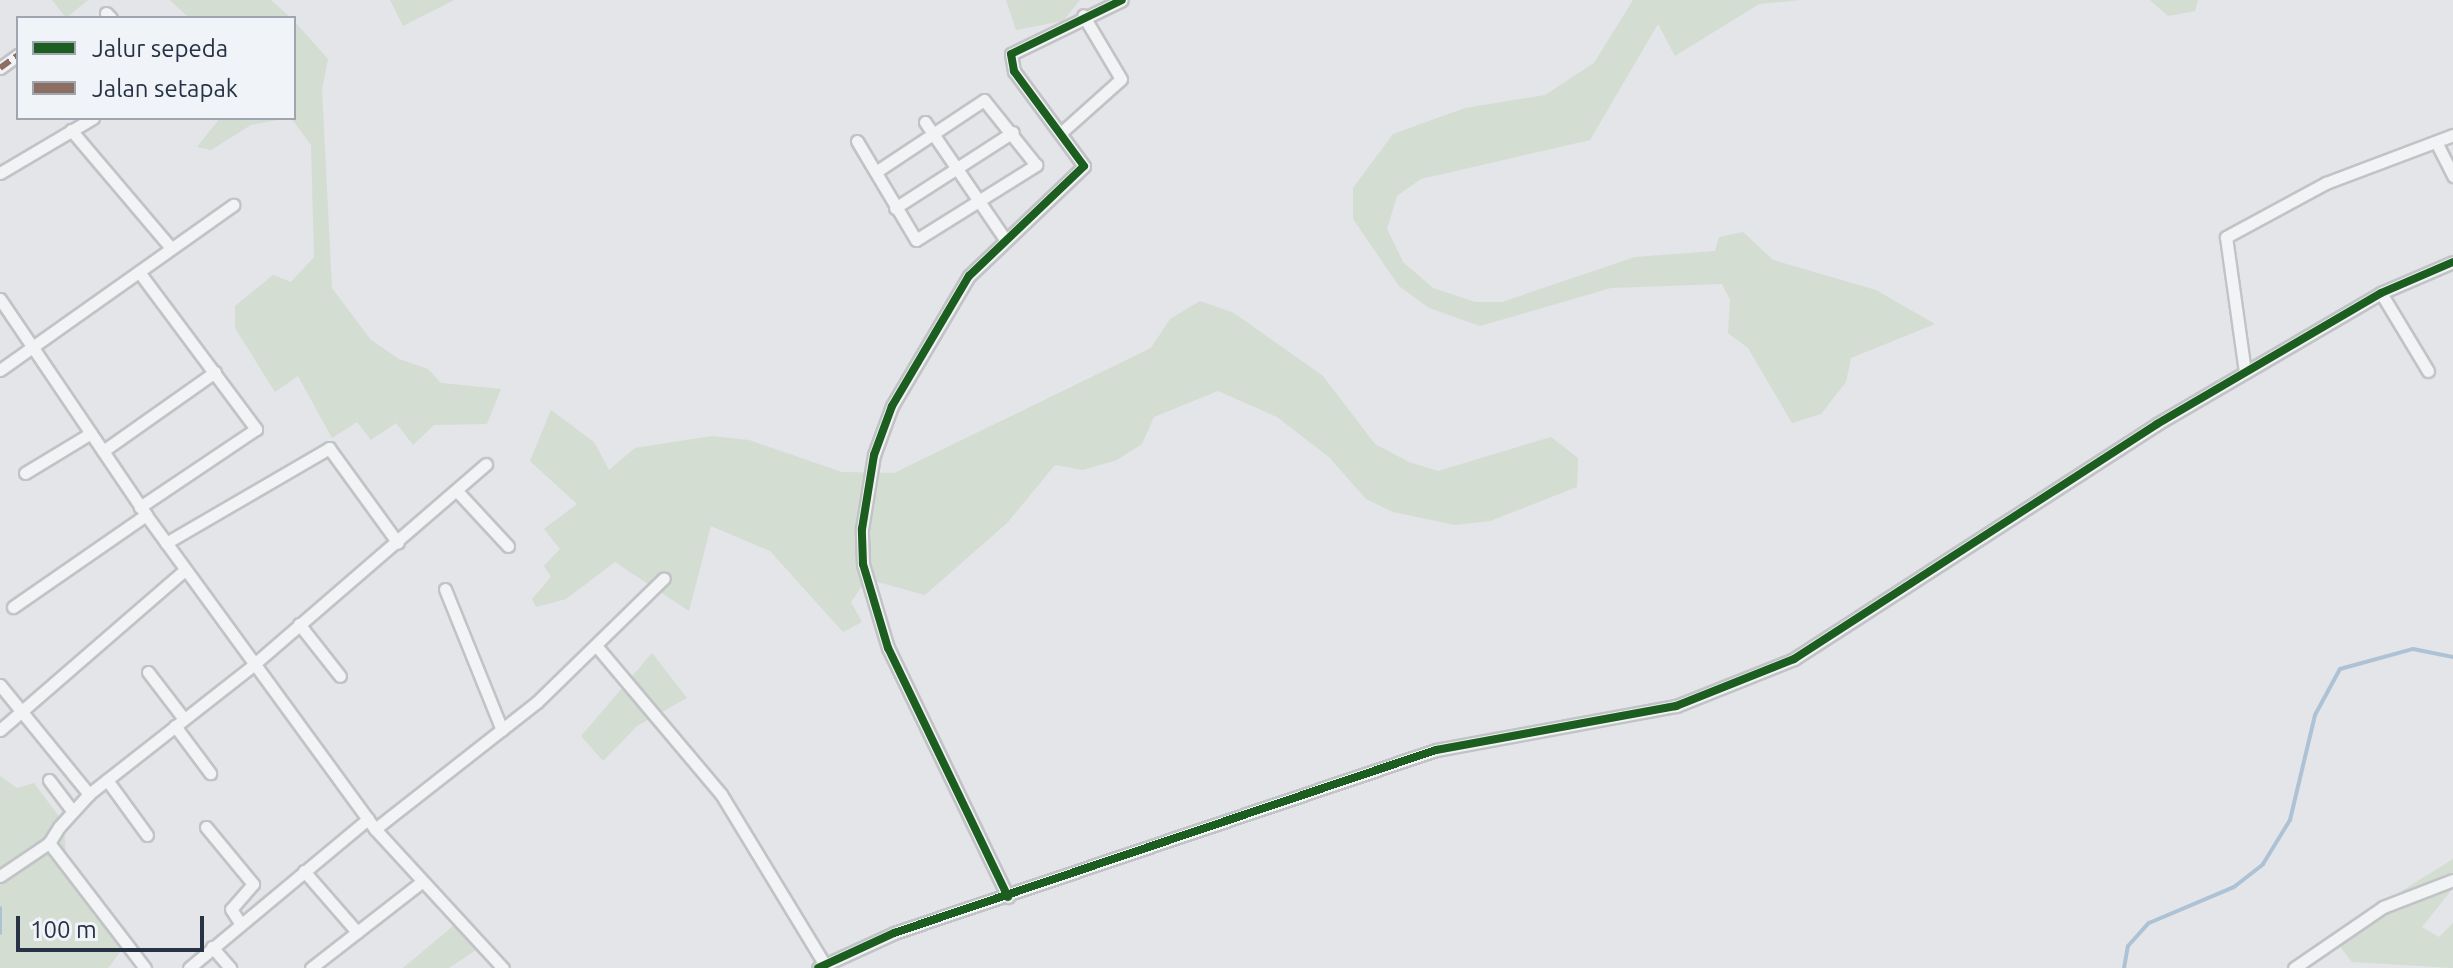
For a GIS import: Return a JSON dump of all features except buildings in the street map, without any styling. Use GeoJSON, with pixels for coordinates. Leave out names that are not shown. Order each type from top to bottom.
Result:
{"type":"FeatureCollection","features":[{"type":"Feature","properties":{"kind":"street"},"geometry":{"type":"LineString","coordinates":[[1008,897],[888,648],[863,564],[862,529],[874,455],[892,406],[969,276],[1004,238],[1044,212],[1084,166],[1064,130],[1014,71],[1011,54],[1083,15],[1122,0]]}},
{"type":"Feature","properties":{"kind":"street"},"geometry":{"type":"LineString","coordinates":[[1064,130],[1121,79],[1083,15]]}},
{"type":"Feature","properties":{"kind":"street"},"geometry":{"type":"LineString","coordinates":[[857,141],[916,240],[980,203],[1036,165],[1013,132],[984,100],[877,171]]}},
{"type":"Feature","properties":{"kind":"street"},"geometry":{"type":"LineString","coordinates":[[0,173],[89,120]]}},
{"type":"Feature","properties":{"kind":"street"},"geometry":{"type":"LineString","coordinates":[[925,122],[1004,238]]}},
{"type":"Feature","properties":{"kind":"street"},"geometry":{"type":"LineString","coordinates":[[71,130],[171,248]]}},
{"type":"Feature","properties":{"kind":"street"},"geometry":{"type":"LineString","coordinates":[[895,208],[1013,132]]}},
{"type":"Feature","properties":{"kind":"street"},"geometry":{"type":"LineString","coordinates":[[2245,372],[2226,237],[2326,183],[2437,144],[2453,135]]}},
{"type":"Feature","properties":{"kind":"street"},"geometry":{"type":"LineString","coordinates":[[2437,144],[2453,176]]}},
{"type":"Feature","properties":{"kind":"street"},"geometry":{"type":"LineString","coordinates":[[0,370],[233,205]]}},
{"type":"Feature","properties":{"kind":"street"},"geometry":{"type":"LineString","coordinates":[[598,648],[721,794],[821,966],[1008,897],[1436,750],[1676,706],[1794,659],[2245,372],[2381,293],[2453,262]]}},
{"type":"Feature","properties":{"kind":"street"},"geometry":{"type":"LineString","coordinates":[[13,607],[143,511],[254,436],[252,420],[139,272]]}},
{"type":"Feature","properties":{"kind":"street"},"geometry":{"type":"LineString","coordinates":[[2381,293],[2428,371]]}},
{"type":"Feature","properties":{"kind":"street"},"geometry":{"type":"LineString","coordinates":[[0,299],[252,666],[419,884],[503,968]]}},
{"type":"Feature","properties":{"kind":"street"},"geometry":{"type":"LineString","coordinates":[[103,451],[215,372]]}},
{"type":"Feature","properties":{"kind":"street"},"geometry":{"type":"LineString","coordinates":[[25,473],[91,433]]}},
{"type":"Feature","properties":{"kind":"street"},"geometry":{"type":"LineString","coordinates":[[166,543],[329,448],[398,543]]}},
{"type":"Feature","properties":{"kind":"street"},"geometry":{"type":"LineString","coordinates":[[0,876],[49,843],[72,811],[89,794],[252,666],[486,464]]}},
{"type":"Feature","properties":{"kind":"street"},"geometry":{"type":"LineString","coordinates":[[457,491],[508,546]]}},
{"type":"Feature","properties":{"kind":"street"},"geometry":{"type":"LineString","coordinates":[[0,730],[19,708],[185,570]]}},
{"type":"Feature","properties":{"kind":"street"},"geometry":{"type":"LineString","coordinates":[[189,968],[304,871],[502,730],[598,648],[664,578]]}},
{"type":"Feature","properties":{"kind":"street"},"geometry":{"type":"LineString","coordinates":[[445,589],[502,730]]}},
{"type":"Feature","properties":{"kind":"street"},"geometry":{"type":"LineString","coordinates":[[299,624],[340,676]]}},
{"type":"Feature","properties":{"kind":"street"},"geometry":{"type":"LineString","coordinates":[[148,672],[210,773]]}},
{"type":"Feature","properties":{"kind":"street"},"geometry":{"type":"LineString","coordinates":[[0,685],[89,794]]}},
{"type":"Feature","properties":{"kind":"street"},"geometry":{"type":"LineString","coordinates":[[49,780],[72,811]]}},
{"type":"Feature","properties":{"kind":"street"},"geometry":{"type":"LineString","coordinates":[[107,780],[147,835]]}},
{"type":"Feature","properties":{"kind":"street"},"geometry":{"type":"LineString","coordinates":[[206,827],[253,884],[231,909],[240,923]]}},
{"type":"Feature","properties":{"kind":"street"},"geometry":{"type":"LineString","coordinates":[[49,843],[145,968]]}},
{"type":"Feature","properties":{"kind":"street"},"geometry":{"type":"LineString","coordinates":[[304,871],[357,932]]}},
{"type":"Feature","properties":{"kind":"street"},"geometry":{"type":"LineString","coordinates":[[2294,968],[2383,907],[2453,880]]}},
{"type":"Feature","properties":{"kind":"street"},"geometry":{"type":"LineString","coordinates":[[311,968],[419,884]]}},
{"type":"Feature","properties":{"kind":"street"},"geometry":{"type":"LineString","coordinates":[[212,947],[230,968]]}},
{"type":"Feature","properties":{"kind":"shaded area"},"geometry":{"type":"Polygon","coordinates":[[[52,0],[88,0],[68,16],[64,16],[52,0]]]}},
{"type":"Feature","properties":{"kind":"shaded area"},"geometry":{"type":"Polygon","coordinates":[[[170,0],[271,0],[289,16],[187,16],[170,0]]]}},
{"type":"Feature","properties":{"kind":"shaded area"},"geometry":{"type":"Polygon","coordinates":[[[390,0],[454,0],[403,26],[390,0]]]}},
{"type":"Feature","properties":{"kind":"shaded area"},"geometry":{"type":"Polygon","coordinates":[[[1006,0],[1080,0],[1063,21],[1016,30],[1006,0]]]}},
{"type":"Feature","properties":{"kind":"shaded area"},"geometry":{"type":"Polygon","coordinates":[[[1633,0],[1800,0],[1759,4],[1675,56],[1658,24],[1590,140],[1421,179],[1397,196],[1387,229],[1403,262],[1433,288],[1475,302],[1502,302],[1635,257],[1715,251],[1719,237],[1743,232],[1773,260],[1876,290],[1935,324],[1851,358],[1846,382],[1821,414],[1792,423],[1748,348],[1728,333],[1730,300],[1722,284],[1611,288],[1480,326],[1429,308],[1399,286],[1353,219],[1353,188],[1393,134],[1465,108],[1545,95],[1594,63],[1633,0]]]}},
{"type":"Feature","properties":{"kind":"shaded area"},"geometry":{"type":"Polygon","coordinates":[[[2150,0],[2198,0],[2195,11],[2168,16],[2150,0]]]}},
{"type":"Feature","properties":{"kind":"shaded area"},"geometry":{"type":"Polygon","coordinates":[[[296,23],[328,59],[322,89],[332,288],[371,340],[399,359],[428,369],[441,383],[501,389],[487,424],[434,425],[413,445],[396,423],[371,440],[357,422],[332,438],[298,376],[275,392],[235,328],[235,306],[273,275],[291,282],[314,257],[311,145],[292,120],[296,120],[296,23]]]}},
{"type":"Feature","properties":{"kind":"shaded area"},"geometry":{"type":"Polygon","coordinates":[[[218,120],[277,120],[251,125],[211,150],[197,147],[218,120]]]}},
{"type":"Feature","properties":{"kind":"shaded area"},"geometry":{"type":"Polygon","coordinates":[[[1200,301],[1234,313],[1323,376],[1375,444],[1409,462],[1438,471],[1551,437],[1578,458],[1577,487],[1490,521],[1455,525],[1393,512],[1366,499],[1329,457],[1277,417],[1218,391],[1154,417],[1142,444],[1117,460],[1083,470],[1055,465],[1007,523],[925,595],[867,579],[851,602],[862,622],[843,632],[770,551],[711,526],[689,611],[615,562],[566,599],[536,607],[532,599],[551,577],[544,566],[560,549],[544,529],[577,504],[530,461],[551,410],[594,442],[609,470],[635,448],[712,436],[749,440],[842,472],[894,473],[1151,348],[1170,319],[1200,301]]]}},
{"type":"Feature","properties":{"kind":"shaded area"},"geometry":{"type":"Polygon","coordinates":[[[652,653],[687,698],[637,726],[603,761],[581,736],[652,653]]]}},
{"type":"Feature","properties":{"kind":"shaded area"},"geometry":{"type":"Polygon","coordinates":[[[0,776],[17,788],[34,783],[64,823],[66,856],[124,947],[108,968],[0,968],[0,776]]]}},
{"type":"Feature","properties":{"kind":"shaded area"},"geometry":{"type":"Polygon","coordinates":[[[2453,859],[2453,888],[2422,927],[2439,937],[2453,923],[2453,968],[2352,962],[2331,935],[2453,859]]]}},
{"type":"Feature","properties":{"kind":"shaded area"},"geometry":{"type":"Polygon","coordinates":[[[465,916],[475,927],[476,950],[449,968],[403,968],[465,916]]]}},
{"type":"Feature","properties":{"kind":"waterway"},"geometry":{"type":"LineString","coordinates":[[2124,968],[2128,946],[2149,923],[2234,887],[2263,864],[2290,820],[2315,715],[2340,669],[2413,649],[2453,657]]}},
{"type":"Feature","properties":{"kind":"waterway"},"geometry":{"type":"LineString","coordinates":[[0,908],[0,933]]}},
{"type":"Feature","properties":{"kind":"marked path"},"geometry":{"type":"LineString","coordinates":[[0,68],[16,56]]}},
{"type":"Feature","properties":{"kind":"cycle path"},"geometry":{"type":"LineString","coordinates":[[1008,897],[888,648],[863,564],[862,529],[874,455],[892,406],[969,276],[1084,166],[1014,71],[1011,54],[1122,0]]}},
{"type":"Feature","properties":{"kind":"cycle path"},"geometry":{"type":"LineString","coordinates":[[818,968],[894,933],[1436,750],[1676,706],[1794,659],[2157,424],[2381,293],[2453,262]]}}]}
